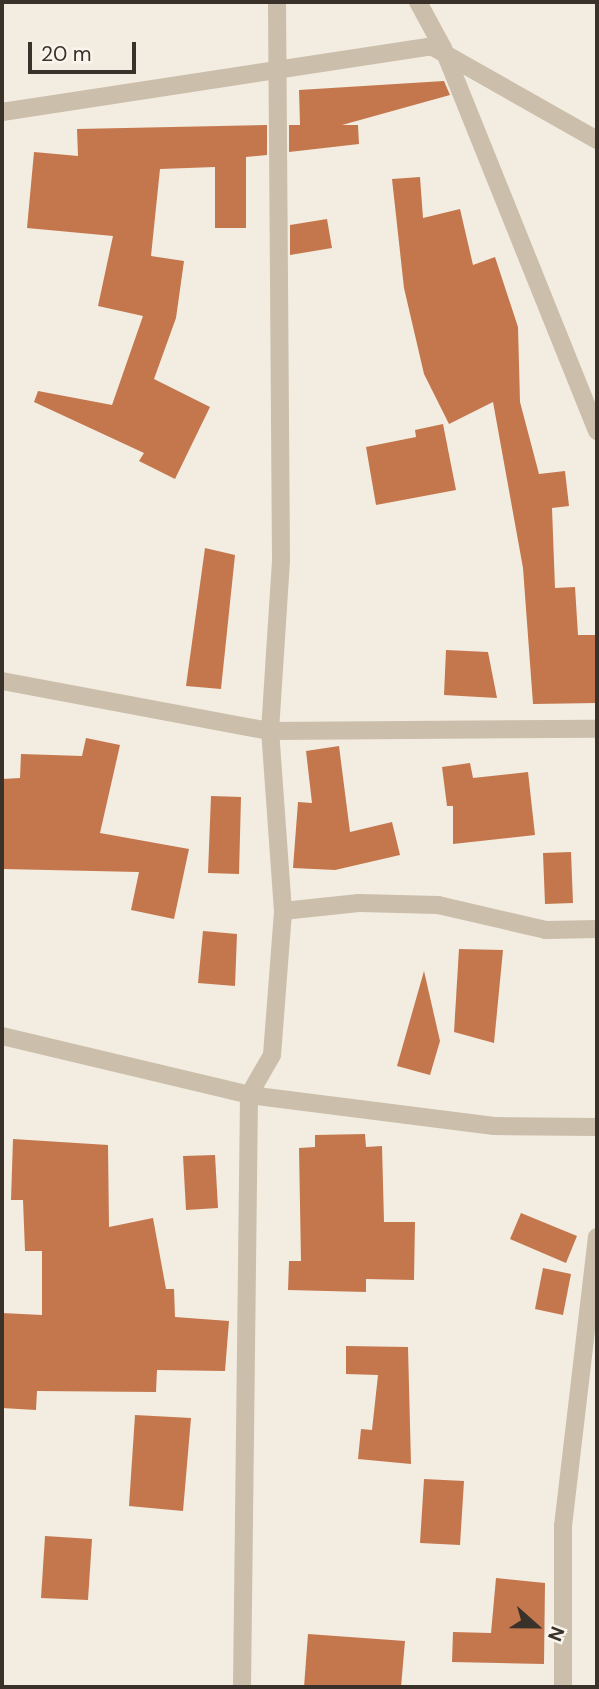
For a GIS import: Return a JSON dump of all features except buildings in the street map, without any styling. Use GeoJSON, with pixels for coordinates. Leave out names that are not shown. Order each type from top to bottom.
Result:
{"type":"FeatureCollection","features":[{"type":"Feature","properties":{"kind":"street"},"geometry":{"type":"LineString","coordinates":[[243,1687],[249,1095],[272,1055],[283,911],[270,731],[281,560],[277,2]]}},
{"type":"Feature","properties":{"kind":"street"},"geometry":{"type":"LineString","coordinates":[[418,2],[443,48],[597,431]]}},
{"type":"Feature","properties":{"kind":"street"},"geometry":{"type":"LineString","coordinates":[[2,112],[276,70],[443,48],[597,141]]}},
{"type":"Feature","properties":{"kind":"street"},"geometry":{"type":"LineString","coordinates":[[2,681],[270,731],[597,729]]}},
{"type":"Feature","properties":{"kind":"street"},"geometry":{"type":"LineString","coordinates":[[283,911],[359,903],[438,905],[546,930],[597,929]]}},
{"type":"Feature","properties":{"kind":"street"},"geometry":{"type":"LineString","coordinates":[[2,1036],[249,1095],[494,1126],[597,1127]]}},
{"type":"Feature","properties":{"kind":"street"},"geometry":{"type":"LineString","coordinates":[[563,1687],[563,1525],[597,1237]]}}]}
